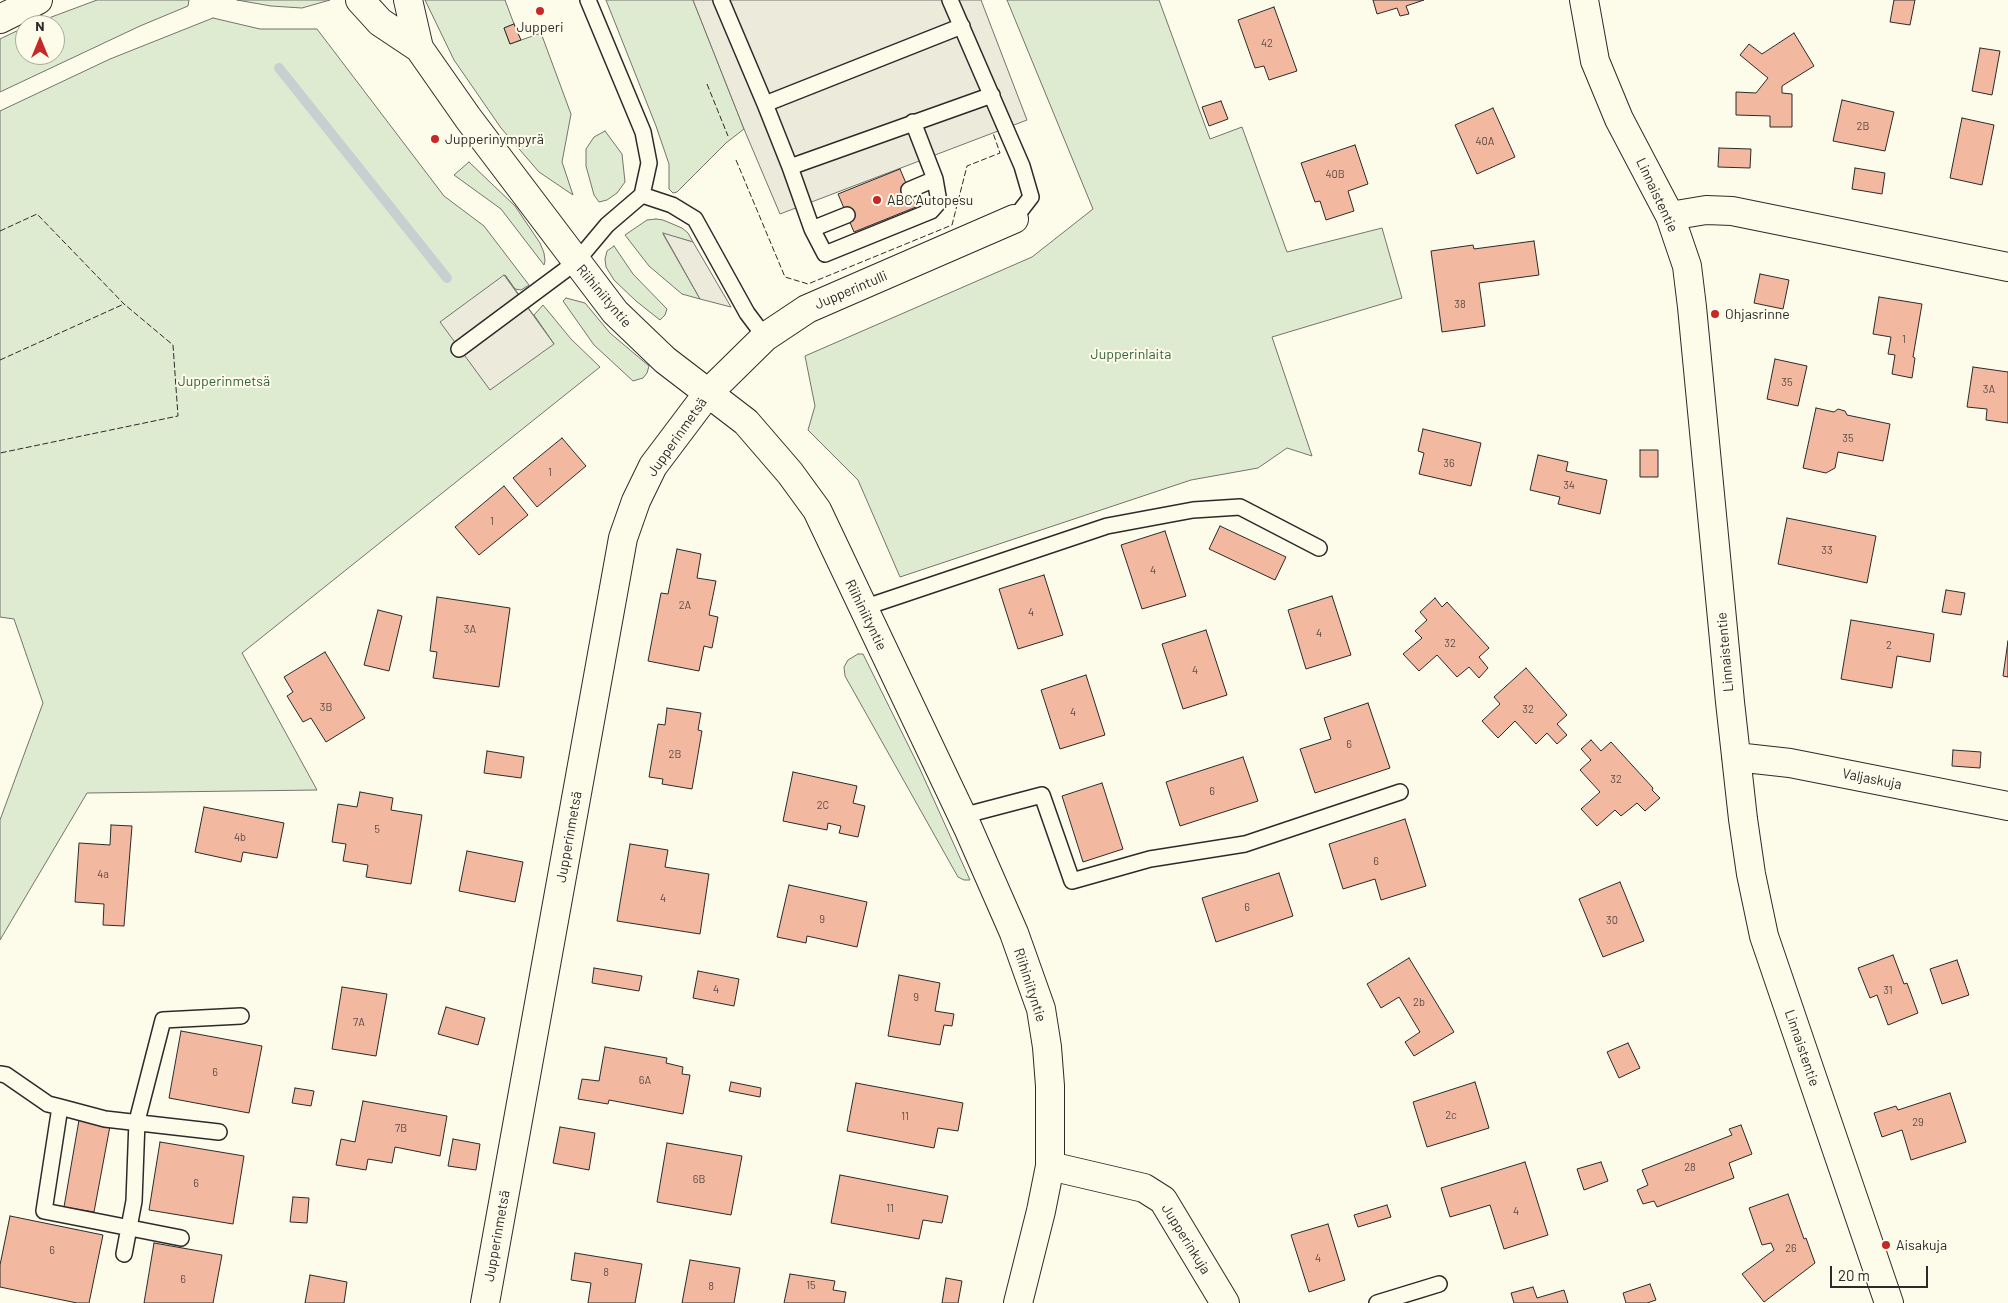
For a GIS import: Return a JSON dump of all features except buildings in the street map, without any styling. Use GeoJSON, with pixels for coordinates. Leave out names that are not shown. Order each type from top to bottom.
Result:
{"type":"FeatureCollection","features":[{"type":"Feature","properties":{"kind":"street"},"geometry":{"type":"LineString","coordinates":[[0,19],[38,0]]}},
{"type":"Feature","properties":{"kind":"street","name":"Riihiniityntie"},"geometry":{"type":"LineString","coordinates":[[360,0],[380,22],[420,48]]}},
{"type":"Feature","properties":{"kind":"street","name":"Riihiniityntie"},"geometry":{"type":"LineString","coordinates":[[408,0],[420,48],[468,118],[615,312],[665,360],[746,422],[790,473],[817,510],[962,816],[1014,933],[1040,1009],[1047,1047],[1050,1086],[1050,1166],[1041,1212],[1018,1303]]}},
{"type":"Feature","properties":{"kind":"street","name":"Linnaistentie"},"geometry":{"type":"LineString","coordinates":[[1584,0],[1595,61],[1620,119],[1670,216],[1687,266],[1736,757],[1751,874],[1764,936],[1889,1303]]}},
{"type":"Feature","properties":{"kind":"street"},"geometry":{"type":"LineString","coordinates":[[1670,216],[1706,210],[1732,211],[2008,267]]}},
{"type":"Feature","properties":{"kind":"street","name":"Jupperintulli"},"geometry":{"type":"LineString","coordinates":[[708,393],[765,337],[807,309],[1014,219]]}},
{"type":"Feature","properties":{"kind":"street","name":"Jupperinmetsä"},"geometry":{"type":"LineString","coordinates":[[485,1303],[623,538],[636,501],[653,466],[708,393]]}},
{"type":"Feature","properties":{"kind":"street","name":"Valjaskuja"},"geometry":{"type":"LineString","coordinates":[[1736,757],[1790,763],[2008,806]]}},
{"type":"Feature","properties":{"kind":"street","name":"Jupperinkuja"},"geometry":{"type":"LineString","coordinates":[[1050,1166],[1144,1188],[1163,1200],[1225,1303]]}},
{"type":"Feature","properties":{"kind":"lane"},"geometry":{"type":"LineString","coordinates":[[459,349],[576,262],[607,225],[642,195],[649,163],[643,132],[588,0]]}},
{"type":"Feature","properties":{"kind":"lane"},"geometry":{"type":"LineString","coordinates":[[721,0],[765,104],[812,229],[825,254],[930,211],[939,202],[935,179],[913,122]]}},
{"type":"Feature","properties":{"kind":"lane"},"geometry":{"type":"LineString","coordinates":[[950,0],[1022,166],[1031,197],[1014,219]]}},
{"type":"Feature","properties":{"kind":"lane"},"geometry":{"type":"LineString","coordinates":[[765,104],[962,26]]}},
{"type":"Feature","properties":{"kind":"lane"},"geometry":{"type":"LineString","coordinates":[[790,167],[992,95]]}},
{"type":"Feature","properties":{"kind":"lane"},"geometry":{"type":"LineString","coordinates":[[909,190],[935,179]]}},
{"type":"Feature","properties":{"kind":"lane"},"geometry":{"type":"LineString","coordinates":[[642,195],[672,205],[695,219],[747,313],[765,337]]}},
{"type":"Feature","properties":{"kind":"lane"},"geometry":{"type":"LineString","coordinates":[[812,229],[847,215]]}},
{"type":"Feature","properties":{"kind":"lane"},"geometry":{"type":"LineString","coordinates":[[863,608],[1107,526],[1193,510],[1240,507],[1319,548]]}},
{"type":"Feature","properties":{"kind":"lane"},"geometry":{"type":"LineString","coordinates":[[962,816],[1042,794],[1072,881],[1150,859],[1245,844],[1400,792]]}},
{"type":"Feature","properties":{"kind":"lane"},"geometry":{"type":"LineString","coordinates":[[124,1254],[134,1200],[137,1121],[163,1020],[241,1016]]}},
{"type":"Feature","properties":{"kind":"lane"},"geometry":{"type":"LineString","coordinates":[[0,1074],[6,1075],[48,1104],[105,1118],[219,1132]]}},
{"type":"Feature","properties":{"kind":"lane"},"geometry":{"type":"LineString","coordinates":[[60,1107],[44,1211],[181,1238]]}},
{"type":"Feature","properties":{"kind":"lane"},"geometry":{"type":"LineString","coordinates":[[1377,1303],[1439,1284]]}},
{"type":"Feature","properties":{"kind":"green space"},"geometry":{"type":"Polygon","coordinates":[[[97,0],[189,0],[188,6],[65,61],[65,15],[57,15],[97,0]]]}},
{"type":"Feature","properties":{"kind":"green space"},"geometry":{"type":"Polygon","coordinates":[[[237,0],[330,0],[302,8],[271,6],[237,0]]]}},
{"type":"Feature","properties":{"kind":"green space"},"geometry":{"type":"Polygon","coordinates":[[[425,0],[505,0],[514,24],[504,28],[510,44],[541,33],[571,114],[562,162],[573,195],[539,172],[501,128],[454,60],[425,0]]]}},
{"type":"Feature","properties":{"kind":"green space"},"geometry":{"type":"Polygon","coordinates":[[[606,0],[693,0],[744,129],[726,143],[677,192],[673,193],[669,189],[669,164],[606,0]]]}},
{"type":"Feature","properties":{"kind":"green space","name":"Jupperinlaita"},"geometry":{"type":"Polygon","coordinates":[[[1007,0],[1159,0],[1210,139],[1242,127],[1287,252],[1382,228],[1402,298],[1272,337],[1312,456],[1287,448],[1258,468],[1191,480],[900,577],[858,480],[808,430],[815,406],[805,356],[1032,257],[1093,209],[1007,0]]]}},
{"type":"Feature","properties":{"kind":"green space","name":"Jupperinmetsä"},"geometry":{"type":"Polygon","coordinates":[[[213,18],[260,29],[317,29],[444,196],[484,226],[529,285],[521,290],[515,289],[505,275],[554,344],[534,315],[543,305],[571,339],[600,367],[242,653],[317,790],[87,793],[0,940],[0,820],[43,703],[14,619],[0,617],[0,111],[110,59],[213,18]]]}},
{"type":"Feature","properties":{"kind":"green space"},"geometry":{"type":"Polygon","coordinates":[[[15,32],[15,65],[57,65],[0,92],[0,39],[15,32]]]}},
{"type":"Feature","properties":{"kind":"green space"},"geometry":{"type":"Polygon","coordinates":[[[605,131],[622,154],[625,182],[617,193],[607,200],[599,202],[594,195],[586,166],[586,149],[594,137],[605,131]]]}},
{"type":"Feature","properties":{"kind":"green space"},"geometry":{"type":"Polygon","coordinates":[[[469,162],[515,206],[540,243],[544,253],[544,265],[501,209],[454,175],[469,162]]]}},
{"type":"Feature","properties":{"kind":"green space"},"geometry":{"type":"Polygon","coordinates":[[[656,219],[682,228],[688,233],[693,242],[663,234],[700,299],[682,294],[649,266],[625,235],[647,220],[656,219]]]}},
{"type":"Feature","properties":{"kind":"green space"},"geometry":{"type":"Polygon","coordinates":[[[614,246],[633,274],[667,309],[665,315],[660,320],[614,280],[606,267],[605,259],[607,251],[614,246]]]}},
{"type":"Feature","properties":{"kind":"green space"},"geometry":{"type":"Polygon","coordinates":[[[566,298],[585,303],[610,333],[649,366],[643,378],[633,381],[594,345],[563,301],[566,298]]]}},
{"type":"Feature","properties":{"kind":"green space"},"geometry":{"type":"Polygon","coordinates":[[[858,654],[863,654],[919,767],[970,880],[958,877],[845,676],[844,667],[848,660],[858,654]]]}},
{"type":"Feature","properties":{"kind":"shaded area"},"geometry":{"type":"Polygon","coordinates":[[[693,0],[981,0],[1027,120],[780,214],[693,0]]]}},
{"type":"Feature","properties":{"kind":"shaded area"},"geometry":{"type":"Polygon","coordinates":[[[663,233],[693,242],[731,307],[700,299],[663,233]]]}},
{"type":"Feature","properties":{"kind":"shaded area"},"geometry":{"type":"Polygon","coordinates":[[[504,275],[554,344],[490,390],[440,322],[504,275]]]}},
{"type":"Feature","properties":{"kind":"waterway"},"geometry":{"type":"LineString","coordinates":[[279,68],[447,278]]}},
{"type":"Feature","properties":{"kind":"fence"},"geometry":{"type":"LineString","coordinates":[[707,84],[728,136]]}},
{"type":"Feature","properties":{"kind":"fence"},"geometry":{"type":"LineString","coordinates":[[736,160],[785,277],[808,284],[952,225],[967,166],[1000,153],[993,133]]}},
{"type":"Feature","properties":{"kind":"fence"},"geometry":{"type":"LineString","coordinates":[[0,231],[37,214],[124,304],[173,345],[178,416],[0,453]]}},
{"type":"Feature","properties":{"kind":"fence"},"geometry":{"type":"LineString","coordinates":[[0,360],[124,304]]}},
{"type":"Feature","properties":{"kind":"place","name":"Jupperi"},"geometry":{"type":"Point","coordinates":[540,11]}},
{"type":"Feature","properties":{"kind":"place","name":"Jupperinympyrä"},"geometry":{"type":"Point","coordinates":[435,139]}},
{"type":"Feature","properties":{"kind":"place","name":"ABC Autopesu"},"geometry":{"type":"Point","coordinates":[877,200]}},
{"type":"Feature","properties":{"kind":"place","name":"Ohjasrinne"},"geometry":{"type":"Point","coordinates":[1715,314]}},
{"type":"Feature","properties":{"kind":"place","name":"Aisakuja"},"geometry":{"type":"Point","coordinates":[1886,1245]}}]}
